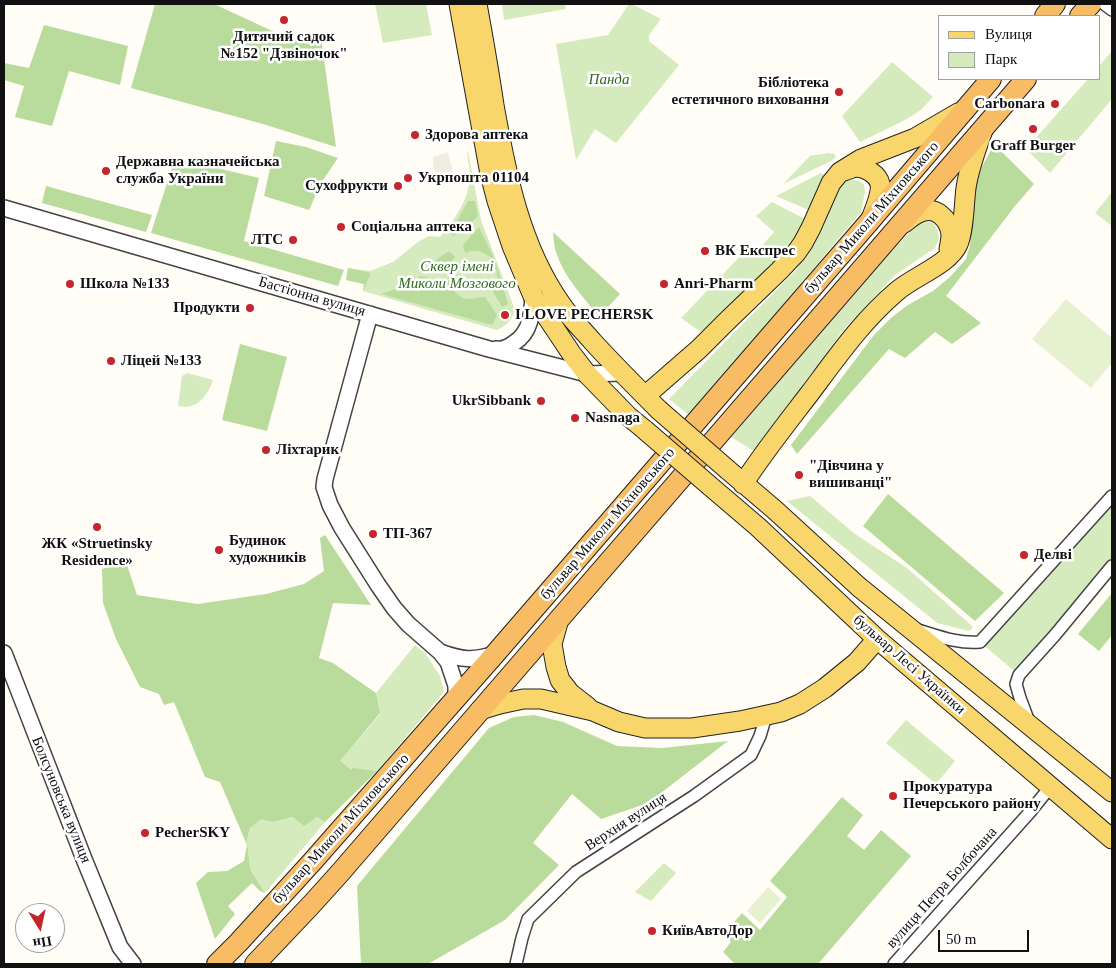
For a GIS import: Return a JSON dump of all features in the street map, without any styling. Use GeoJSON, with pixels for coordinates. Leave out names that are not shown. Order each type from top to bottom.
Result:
{"type":"FeatureCollection","features":[{"type":"Feature","properties":{"kind":"highway"},"geometry":{"type":"LineString","coordinates":[[1046,15],[1055,4]]}},
{"type":"Feature","properties":{"kind":"highway"},"geometry":{"type":"LineString","coordinates":[[1081,15],[1090,4]]}},
{"type":"Feature","properties":{"kind":"highway","name":"бульвар Миколи Міхновського"},"geometry":{"type":"LineString","coordinates":[[217,964],[312,862],[496,654],[990,80]]}},
{"type":"Feature","properties":{"kind":"highway","name":"бульвар Миколи Міхновського"},"geometry":{"type":"LineString","coordinates":[[255,964],[317,899],[1025,80]]}},
{"type":"Feature","properties":{"kind":"main road","name":"бульвар Лесі Українки"},"geometry":{"type":"LineString","coordinates":[[459,4],[492,183],[512,246],[533,296],[587,374],[628,416],[758,527],[877,639],[1112,839]]}},
{"type":"Feature","properties":{"kind":"main road","name":"бульвар Лесі Українки"},"geometry":{"type":"LineString","coordinates":[[477,4],[508,178],[516,207],[538,264],[561,305],[574,322],[659,410],[775,510],[859,587],[1112,792]]}},
{"type":"Feature","properties":{"kind":"main road"},"geometry":{"type":"LineString","coordinates":[[644,396],[699,348],[780,271],[796,253],[811,228],[831,183],[840,172],[861,159],[915,138],[966,108]]}},
{"type":"Feature","properties":{"kind":"main road"},"geometry":{"type":"LineString","coordinates":[[743,484],[857,331],[896,291],[938,265],[954,251],[958,244],[970,166],[983,129]]}},
{"type":"Feature","properties":{"kind":"main road"},"geometry":{"type":"LineString","coordinates":[[840,172],[855,167],[863,168],[874,174],[880,185],[878,197],[869,222]]}},
{"type":"Feature","properties":{"kind":"main road"},"geometry":{"type":"LineString","coordinates":[[896,230],[922,211],[933,210],[946,219],[950,227],[951,236],[946,258]]}},
{"type":"Feature","properties":{"kind":"main road"},"geometry":{"type":"LineString","coordinates":[[758,527],[759,518],[766,512],[775,510]]}},
{"type":"Feature","properties":{"kind":"main road"},"geometry":{"type":"LineString","coordinates":[[559,619],[552,644],[560,680],[570,693],[593,711]]}},
{"type":"Feature","properties":{"kind":"main road"},"geometry":{"type":"LineString","coordinates":[[480,710],[523,699],[542,699],[593,711],[619,722],[645,728],[716,725],[766,716],[800,704],[825,688],[857,662],[877,639]]}},
{"type":"Feature","properties":{"kind":"street"},"geometry":{"type":"LineString","coordinates":[[1104,4],[1112,10]]}},
{"type":"Feature","properties":{"kind":"street","name":"Бастіонна вулиця"},"geometry":{"type":"LineString","coordinates":[[4,208],[489,349],[587,374],[622,373]]}},
{"type":"Feature","properties":{"kind":"street"},"geometry":{"type":"LineString","coordinates":[[489,349],[504,349],[518,341],[523,335],[530,323],[533,296]]}},
{"type":"Feature","properties":{"kind":"street"},"geometry":{"type":"LineString","coordinates":[[370,314],[324,487],[336,518],[394,608],[448,662],[456,686],[456,699]]}},
{"type":"Feature","properties":{"kind":"street"},"geometry":{"type":"LineString","coordinates":[[908,627],[960,642],[980,642],[1112,496]]}},
{"type":"Feature","properties":{"kind":"street"},"geometry":{"type":"LineString","coordinates":[[1031,726],[1016,684],[1018,675],[1112,566]]}},
{"type":"Feature","properties":{"kind":"street"},"geometry":{"type":"LineString","coordinates":[[440,652],[454,657],[469,659],[496,654]]}},
{"type":"Feature","properties":{"kind":"street","name":"Болсуновська вулиця"},"geometry":{"type":"LineString","coordinates":[[4,653],[120,947],[133,964]]}},
{"type":"Feature","properties":{"kind":"street","name":"Верхня вулиця"},"geometry":{"type":"LineString","coordinates":[[516,964],[528,919],[576,872],[694,796],[751,755],[760,736],[766,716]]}},
{"type":"Feature","properties":{"kind":"street","name":"вулиця Петра Болбочана"},"geometry":{"type":"LineString","coordinates":[[894,964],[1051,786]]}},
{"type":"Feature","properties":{"kind":"street","name":"Болсуновська вулиця"},"geometry":{"type":"LineString","coordinates":[[120,947],[120,964]]}},
{"type":"Feature","properties":{"kind":"green space"},"geometry":{"type":"Polygon","coordinates":[[[155,4],[214,4],[294,41],[321,37],[336,147],[263,124],[131,88],[155,4]]]}},
{"type":"Feature","properties":{"kind":"green space"},"geometry":{"type":"Polygon","coordinates":[[[375,4],[426,4],[432,35],[383,43],[375,4]]]}},
{"type":"Feature","properties":{"kind":"green space"},"geometry":{"type":"Polygon","coordinates":[[[502,4],[565,4],[566,9],[504,20],[502,4]]]}},
{"type":"Feature","properties":{"kind":"green space","name":"Панда"},"geometry":{"type":"Polygon","coordinates":[[[629,4],[661,19],[649,35],[649,41],[679,65],[616,143],[595,129],[576,160],[556,44],[608,35],[629,4]]]}},
{"type":"Feature","properties":{"kind":"green space"},"geometry":{"type":"Polygon","coordinates":[[[44,25],[128,46],[120,85],[69,71],[52,126],[15,117],[24,86],[4,80],[4,63],[29,68],[44,25]]]}},
{"type":"Feature","properties":{"kind":"green space"},"geometry":{"type":"Polygon","coordinates":[[[1112,51],[1112,99],[1050,173],[1026,149],[1087,80],[1101,80],[1101,64],[1112,51]]]}},
{"type":"Feature","properties":{"kind":"green space"},"geometry":{"type":"Polygon","coordinates":[[[892,62],[933,97],[921,110],[907,119],[860,142],[842,116],[892,62]]]}},
{"type":"Feature","properties":{"kind":"green space"},"geometry":{"type":"Polygon","coordinates":[[[276,141],[306,147],[338,158],[321,183],[309,210],[264,196],[276,141]]]}},
{"type":"Feature","properties":{"kind":"green space"},"geometry":{"type":"Polygon","coordinates":[[[994,144],[1034,184],[946,296],[981,323],[952,344],[935,332],[905,358],[889,349],[797,454],[791,445],[874,335],[892,317],[908,305],[933,291],[950,277],[966,259],[970,245],[976,186],[982,167],[994,144]]]}},
{"type":"Feature","properties":{"kind":"green space","name":"Сквер імені Миколи Мозгового"},"geometry":{"type":"Polygon","coordinates":[[[468,152],[481,220],[515,310],[508,322],[497,330],[363,291],[364,284],[346,280],[348,268],[370,271],[393,262],[418,242],[429,236],[440,237],[455,217],[467,194],[470,177],[468,152]]]}},
{"type":"Feature","properties":{"kind":"green space"},"geometry":{"type":"Polygon","coordinates":[[[834,154],[836,157],[783,184],[810,156],[834,154]]]}},
{"type":"Feature","properties":{"kind":"green space"},"geometry":{"type":"Polygon","coordinates":[[[175,158],[259,178],[244,241],[344,270],[338,286],[151,233],[175,158]]]}},
{"type":"Feature","properties":{"kind":"green space"},"geometry":{"type":"Polygon","coordinates":[[[821,173],[828,177],[813,212],[776,196],[821,173]]]}},
{"type":"Feature","properties":{"kind":"green space"},"geometry":{"type":"Polygon","coordinates":[[[849,179],[857,180],[864,184],[865,192],[861,212],[690,416],[669,399],[797,269],[833,193],[840,183],[849,179]]]}},
{"type":"Feature","properties":{"kind":"green space"},"geometry":{"type":"Polygon","coordinates":[[[46,186],[152,215],[146,232],[42,203],[46,186]]]}},
{"type":"Feature","properties":{"kind":"green space"},"geometry":{"type":"Polygon","coordinates":[[[1112,192],[1112,226],[1095,213],[1112,192]]]}},
{"type":"Feature","properties":{"kind":"green space"},"geometry":{"type":"Polygon","coordinates":[[[468,201],[475,201],[478,216],[465,229],[453,236],[448,231],[458,219],[468,201]]]}},
{"type":"Feature","properties":{"kind":"green space"},"geometry":{"type":"Polygon","coordinates":[[[772,202],[807,220],[796,239],[701,332],[681,318],[747,249],[754,255],[774,232],[756,216],[772,202]]]}},
{"type":"Feature","properties":{"kind":"green space"},"geometry":{"type":"Polygon","coordinates":[[[920,221],[934,224],[938,231],[939,239],[935,248],[895,275],[844,329],[754,451],[731,437],[890,253],[920,221]]]}},
{"type":"Feature","properties":{"kind":"green space"},"geometry":{"type":"Polygon","coordinates":[[[479,227],[495,260],[508,304],[502,307],[492,290],[498,279],[494,259],[481,252],[470,251],[466,253],[464,250],[463,245],[479,227]]]}},
{"type":"Feature","properties":{"kind":"green space"},"geometry":{"type":"Polygon","coordinates":[[[553,232],[620,294],[599,317],[575,288],[560,263],[554,244],[553,232]]]}},
{"type":"Feature","properties":{"kind":"green space"},"geometry":{"type":"Polygon","coordinates":[[[449,251],[455,257],[449,265],[448,273],[443,273],[442,268],[435,268],[431,271],[427,269],[437,259],[449,251]]]}},
{"type":"Feature","properties":{"kind":"green space"},"geometry":{"type":"Polygon","coordinates":[[[348,268],[371,273],[363,291],[364,284],[346,280],[348,268]]]}},
{"type":"Feature","properties":{"kind":"green space"},"geometry":{"type":"Polygon","coordinates":[[[421,276],[427,277],[428,282],[437,284],[442,279],[448,279],[455,292],[464,298],[485,297],[497,315],[492,325],[381,294],[406,285],[421,276]]]}},
{"type":"Feature","properties":{"kind":"green space"},"geometry":{"type":"Polygon","coordinates":[[[1066,299],[1112,338],[1112,363],[1091,388],[1032,339],[1066,299]]]}},
{"type":"Feature","properties":{"kind":"green space"},"geometry":{"type":"Polygon","coordinates":[[[240,344],[287,357],[267,431],[222,420],[240,344]]]}},
{"type":"Feature","properties":{"kind":"green space"},"geometry":{"type":"Polygon","coordinates":[[[187,373],[213,380],[208,392],[196,404],[185,407],[178,406],[182,376],[187,373]]]}},
{"type":"Feature","properties":{"kind":"green space"},"geometry":{"type":"Polygon","coordinates":[[[888,494],[1004,593],[975,621],[863,526],[888,494]]]}},
{"type":"Feature","properties":{"kind":"green space"},"geometry":{"type":"Polygon","coordinates":[[[810,496],[855,534],[907,568],[973,627],[969,631],[937,623],[787,501],[810,496]]]}},
{"type":"Feature","properties":{"kind":"green space"},"geometry":{"type":"Polygon","coordinates":[[[1112,496],[1112,566],[1019,675],[980,642],[1112,496]]]}},
{"type":"Feature","properties":{"kind":"green space"},"geometry":{"type":"Polygon","coordinates":[[[325,535],[371,605],[333,603],[319,658],[333,663],[376,693],[380,713],[340,761],[352,770],[352,768],[377,771],[325,822],[317,817],[304,826],[293,817],[273,822],[261,819],[250,828],[247,840],[250,869],[265,893],[252,883],[228,906],[235,914],[215,939],[196,883],[208,872],[227,871],[244,861],[247,845],[220,782],[205,777],[174,702],[164,705],[159,694],[140,687],[116,639],[103,603],[102,569],[126,562],[137,595],[198,604],[266,594],[304,584],[324,571],[320,538],[325,535]]]}},
{"type":"Feature","properties":{"kind":"green space"},"geometry":{"type":"Polygon","coordinates":[[[1112,593],[1112,635],[1099,651],[1078,634],[1112,593]]]}},
{"type":"Feature","properties":{"kind":"green space"},"geometry":{"type":"Polygon","coordinates":[[[415,645],[425,653],[440,676],[444,692],[377,771],[352,770],[340,761],[380,714],[376,693],[415,645]]]}},
{"type":"Feature","properties":{"kind":"green space"},"geometry":{"type":"Polygon","coordinates":[[[534,715],[563,722],[617,746],[662,748],[728,741],[648,803],[601,819],[572,794],[533,843],[559,865],[505,920],[428,964],[361,964],[357,886],[489,728],[514,717],[534,715]]]}},
{"type":"Feature","properties":{"kind":"green space"},"geometry":{"type":"Polygon","coordinates":[[[906,720],[955,761],[936,784],[886,743],[906,720]]]}},
{"type":"Feature","properties":{"kind":"green space"},"geometry":{"type":"Polygon","coordinates":[[[842,797],[863,815],[847,836],[864,850],[881,830],[911,856],[818,964],[735,964],[723,952],[731,942],[723,935],[742,913],[760,930],[787,897],[770,881],[842,797]]]}},
{"type":"Feature","properties":{"kind":"green space"},"geometry":{"type":"Polygon","coordinates":[[[294,817],[317,817],[325,822],[265,893],[250,869],[247,840],[250,828],[261,818],[273,822],[294,817]]]}},
{"type":"Feature","properties":{"kind":"green space"},"geometry":{"type":"Polygon","coordinates":[[[664,863],[676,873],[651,901],[635,892],[664,863]]]}},
{"type":"Feature","properties":{"kind":"green space"},"geometry":{"type":"Polygon","coordinates":[[[768,887],[781,899],[760,923],[747,911],[768,887]]]}},
{"type":"Feature","properties":{"kind":"shaded area"},"geometry":{"type":"Polygon","coordinates":[[[448,152],[454,177],[450,183],[438,178],[433,167],[433,157],[448,152]]]}},
{"type":"Feature","properties":{"kind":"place","name":"Дитячий садок №152 \"Дзвіночок\""},"geometry":{"type":"Point","coordinates":[284,20]}},
{"type":"Feature","properties":{"kind":"place","name":"Бібліотека естетичного виховання"},"geometry":{"type":"Point","coordinates":[839,92]}},
{"type":"Feature","properties":{"kind":"place","name":"Carbonara"},"geometry":{"type":"Point","coordinates":[1055,104]}},
{"type":"Feature","properties":{"kind":"place","name":"Graff Burger"},"geometry":{"type":"Point","coordinates":[1033,129]}},
{"type":"Feature","properties":{"kind":"place","name":"Здорова аптека"},"geometry":{"type":"Point","coordinates":[415,135]}},
{"type":"Feature","properties":{"kind":"place","name":"Державна казначейська служба України"},"geometry":{"type":"Point","coordinates":[106,171]}},
{"type":"Feature","properties":{"kind":"place","name":"Укрпошта 01104"},"geometry":{"type":"Point","coordinates":[408,178]}},
{"type":"Feature","properties":{"kind":"place","name":"Сухофрукти"},"geometry":{"type":"Point","coordinates":[398,186]}},
{"type":"Feature","properties":{"kind":"place","name":"Соціальна аптека"},"geometry":{"type":"Point","coordinates":[341,227]}},
{"type":"Feature","properties":{"kind":"place","name":"ЛТС"},"geometry":{"type":"Point","coordinates":[293,240]}},
{"type":"Feature","properties":{"kind":"place","name":"ВК Експрес"},"geometry":{"type":"Point","coordinates":[705,251]}},
{"type":"Feature","properties":{"kind":"place","name":"Школа №133"},"geometry":{"type":"Point","coordinates":[70,284]}},
{"type":"Feature","properties":{"kind":"place","name":"Anri-Pharm"},"geometry":{"type":"Point","coordinates":[664,284]}},
{"type":"Feature","properties":{"kind":"place","name":"Продукти"},"geometry":{"type":"Point","coordinates":[250,308]}},
{"type":"Feature","properties":{"kind":"place","name":"I LOVE PECHERSK"},"geometry":{"type":"Point","coordinates":[505,315]}},
{"type":"Feature","properties":{"kind":"place","name":"Ліцей №133"},"geometry":{"type":"Point","coordinates":[111,361]}},
{"type":"Feature","properties":{"kind":"place","name":"UkrSibbank"},"geometry":{"type":"Point","coordinates":[541,401]}},
{"type":"Feature","properties":{"kind":"place","name":"Nasnaga"},"geometry":{"type":"Point","coordinates":[575,418]}},
{"type":"Feature","properties":{"kind":"place","name":"Ліхтарик"},"geometry":{"type":"Point","coordinates":[266,450]}},
{"type":"Feature","properties":{"kind":"place","name":"\"Дівчина у вишиванці\""},"geometry":{"type":"Point","coordinates":[799,475]}},
{"type":"Feature","properties":{"kind":"place","name":"ЖК «Struetinsky Residence»"},"geometry":{"type":"Point","coordinates":[97,527]}},
{"type":"Feature","properties":{"kind":"place","name":"ТП-367"},"geometry":{"type":"Point","coordinates":[373,534]}},
{"type":"Feature","properties":{"kind":"place","name":"Будинок художників"},"geometry":{"type":"Point","coordinates":[219,550]}},
{"type":"Feature","properties":{"kind":"place","name":"Делві"},"geometry":{"type":"Point","coordinates":[1024,555]}},
{"type":"Feature","properties":{"kind":"place","name":"Прокуратура Печерського району"},"geometry":{"type":"Point","coordinates":[893,796]}},
{"type":"Feature","properties":{"kind":"place","name":"PecherSKY"},"geometry":{"type":"Point","coordinates":[145,833]}},
{"type":"Feature","properties":{"kind":"place","name":"КиївАвтоДор"},"geometry":{"type":"Point","coordinates":[652,931]}}]}
